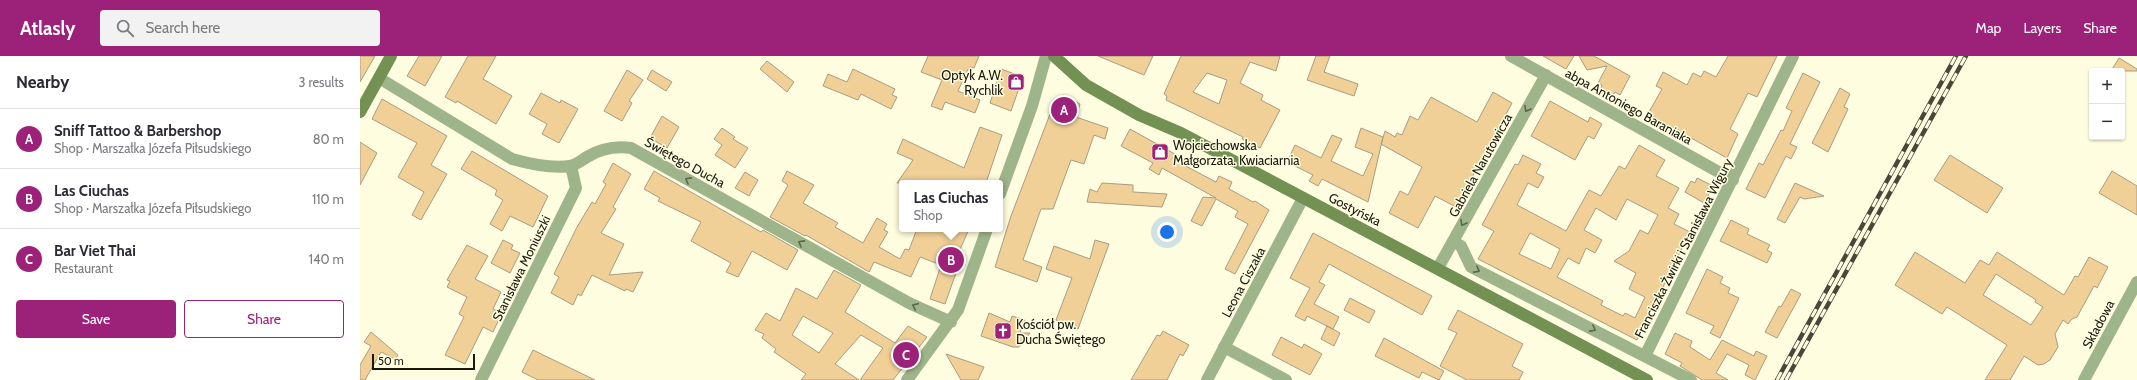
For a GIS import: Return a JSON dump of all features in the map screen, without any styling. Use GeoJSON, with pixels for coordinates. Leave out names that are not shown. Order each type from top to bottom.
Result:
{"type":"FeatureCollection","features":[{"type":"Feature","properties":{"kind":"main road"},"geometry":{"type":"LineString","coordinates":[[360,112],[391,56]]}},
{"type":"Feature","properties":{"kind":"main road","name":"Gostyńska"},"geometry":{"type":"LineString","coordinates":[[1054,56],[1083,83],[1139,115],[1181,133],[1648,380]]}},
{"type":"Feature","properties":{"kind":"street"},"geometry":{"type":"LineString","coordinates":[[1003,186],[1032,106],[1046,56]]}},
{"type":"Feature","properties":{"kind":"street","name":"abpa Antoniego Baraniaka"},"geometry":{"type":"LineString","coordinates":[[1511,56],[1733,180]]}},
{"type":"Feature","properties":{"kind":"street","name":"Franciszka Żwirki i Stanisława Wigury"},"geometry":{"type":"LineString","coordinates":[[1453,241],[1461,246],[1471,267],[1645,356],[1793,56]]}},
{"type":"Feature","properties":{"kind":"street","name":"Gabriela Narutowicza"},"geometry":{"type":"LineString","coordinates":[[1438,268],[1546,75]]}},
{"type":"Feature","properties":{"kind":"street"},"geometry":{"type":"LineString","coordinates":[[379,78],[512,159],[534,165],[571,166]]}},
{"type":"Feature","properties":{"kind":"street","name":"Świętego Ducha"},"geometry":{"type":"LineString","coordinates":[[571,166],[589,155],[608,149],[620,147],[631,148],[909,303],[951,322]]}},
{"type":"Feature","properties":{"kind":"street","name":"Stanisława Moniuszki"},"geometry":{"type":"LineString","coordinates":[[481,380],[576,188],[571,166]]}},
{"type":"Feature","properties":{"kind":"street","name":"Leona Ciszaka"},"geometry":{"type":"LineString","coordinates":[[1207,380],[1303,198]]}},
{"type":"Feature","properties":{"kind":"street"},"geometry":{"type":"LineString","coordinates":[[907,380],[951,322],[962,298],[987,232]]}},
{"type":"Feature","properties":{"kind":"street","name":"Składowa"},"geometry":{"type":"LineString","coordinates":[[2084,380],[2137,282]]}},
{"type":"Feature","properties":{"kind":"street"},"geometry":{"type":"LineString","coordinates":[[1224,347],[1286,380]]}},
{"type":"Feature","properties":{"kind":"street"},"geometry":{"type":"LineString","coordinates":[[1645,356],[1692,380]]}},
{"type":"Feature","properties":{"kind":"building"},"geometry":{"type":"Polygon","coordinates":[[[360,56],[375,56],[360,82],[360,56]]]}},
{"type":"Feature","properties":{"kind":"building"},"geometry":{"type":"Polygon","coordinates":[[[419,56],[442,56],[425,86],[407,76],[419,56]]]}},
{"type":"Feature","properties":{"kind":"building"},"geometry":{"type":"Polygon","coordinates":[[[468,56],[496,56],[483,79],[512,96],[496,124],[457,101],[456,103],[445,97],[468,56]]]}},
{"type":"Feature","properties":{"kind":"building"},"geometry":{"type":"Polygon","coordinates":[[[928,56],[979,56],[974,68],[970,67],[968,69],[958,91],[980,100],[975,113],[945,102],[942,110],[931,106],[942,80],[921,72],[928,56]]]}},
{"type":"Feature","properties":{"kind":"building"},"geometry":{"type":"Polygon","coordinates":[[[1098,56],[1153,56],[1144,75],[1098,56]]]}},
{"type":"Feature","properties":{"kind":"building"},"geometry":{"type":"Polygon","coordinates":[[[1181,56],[1280,56],[1276,71],[1250,62],[1240,83],[1263,95],[1261,100],[1280,110],[1260,148],[1242,139],[1243,137],[1166,100],[1167,96],[1164,94],[1181,56]],[[1207,73],[1193,92],[1219,104],[1227,80],[1207,73]]]}},
{"type":"Feature","properties":{"kind":"building"},"geometry":{"type":"Polygon","coordinates":[[[1316,56],[1330,56],[1324,72],[1358,84],[1354,96],[1307,80],[1316,56]]]}},
{"type":"Feature","properties":{"kind":"building"},"geometry":{"type":"Polygon","coordinates":[[[1543,56],[1574,56],[1566,69],[1543,56]]]}},
{"type":"Feature","properties":{"kind":"building"},"geometry":{"type":"Polygon","coordinates":[[[1579,56],[1594,56],[1630,76],[1620,95],[1615,92],[1613,95],[1601,88],[1602,85],[1598,83],[1607,66],[1587,70],[1579,56]]]}},
{"type":"Feature","properties":{"kind":"building"},"geometry":{"type":"Polygon","coordinates":[[[1728,56],[1777,56],[1757,97],[1748,93],[1730,129],[1738,134],[1727,158],[1648,114],[1662,89],[1656,86],[1663,72],[1687,85],[1693,73],[1701,77],[1704,71],[1716,77],[1728,56]]]}},
{"type":"Feature","properties":{"kind":"building"},"geometry":{"type":"Polygon","coordinates":[[[2119,58],[2137,69],[2137,71],[2125,71],[2125,68],[2113,68],[2119,58]]]}},
{"type":"Feature","properties":{"kind":"building"},"geometry":{"type":"Polygon","coordinates":[[[767,61],[794,82],[787,92],[760,69],[767,61]]]}},
{"type":"Feature","properties":{"kind":"building"},"geometry":{"type":"Polygon","coordinates":[[[853,69],[895,89],[892,95],[897,97],[891,109],[861,94],[858,100],[823,86],[828,74],[847,82],[853,69]]]}},
{"type":"Feature","properties":{"kind":"building"},"geometry":{"type":"Polygon","coordinates":[[[1001,69],[1023,77],[1011,111],[990,103],[1001,69]]]}},
{"type":"Feature","properties":{"kind":"building"},"geometry":{"type":"Polygon","coordinates":[[[627,70],[643,80],[629,101],[632,103],[622,121],[604,111],[627,70]]]}},
{"type":"Feature","properties":{"kind":"building"},"geometry":{"type":"Polygon","coordinates":[[[652,70],[672,82],[666,91],[647,79],[652,70]]]}},
{"type":"Feature","properties":{"kind":"building"},"geometry":{"type":"Polygon","coordinates":[[[1803,73],[1820,82],[1790,144],[1797,147],[1791,159],[1786,156],[1765,198],[1746,189],[1759,163],[1763,165],[1781,130],[1783,131],[1792,111],[1786,108],[1803,73]]]}},
{"type":"Feature","properties":{"kind":"building"},"geometry":{"type":"Polygon","coordinates":[[[1840,88],[1850,94],[1844,107],[1848,109],[1828,152],[1812,143],[1840,88]]]}},
{"type":"Feature","properties":{"kind":"building"},"geometry":{"type":"Polygon","coordinates":[[[1493,92],[1512,103],[1456,207],[1435,196],[1418,228],[1389,213],[1400,191],[1408,195],[1422,167],[1381,144],[1385,131],[1395,137],[1397,133],[1402,135],[1410,116],[1418,120],[1431,97],[1477,122],[1493,92]]]}},
{"type":"Feature","properties":{"kind":"building"},"geometry":{"type":"Polygon","coordinates":[[[541,93],[560,103],[561,100],[578,109],[559,143],[542,134],[547,124],[529,114],[541,93]]]}},
{"type":"Feature","properties":{"kind":"building"},"geometry":{"type":"Polygon","coordinates":[[[1063,95],[1080,104],[1076,117],[1108,128],[1105,139],[1094,135],[1084,164],[1071,160],[1053,209],[1041,209],[1023,260],[1042,267],[1037,282],[995,267],[1011,216],[1055,101],[1063,95]]]}},
{"type":"Feature","properties":{"kind":"building"},"geometry":{"type":"Polygon","coordinates":[[[382,99],[447,136],[431,165],[447,174],[421,220],[412,215],[424,192],[398,177],[417,143],[372,119],[382,99]]]}},
{"type":"Feature","properties":{"kind":"building"},"geometry":{"type":"Polygon","coordinates":[[[1550,101],[1588,122],[1590,117],[1602,124],[1594,139],[1588,136],[1575,160],[1531,136],[1550,101]]]}},
{"type":"Feature","properties":{"kind":"building"},"geometry":{"type":"Polygon","coordinates":[[[662,116],[679,127],[667,148],[650,138],[662,116]]]}},
{"type":"Feature","properties":{"kind":"building"},"geometry":{"type":"Polygon","coordinates":[[[980,127],[1002,135],[987,180],[899,180],[913,160],[897,153],[903,139],[964,168],[980,127]]]}},
{"type":"Feature","properties":{"kind":"building"},"geometry":{"type":"Polygon","coordinates":[[[722,128],[735,137],[733,139],[748,148],[735,168],[715,155],[722,145],[714,139],[722,128]]]}},
{"type":"Feature","properties":{"kind":"building"},"geometry":{"type":"Polygon","coordinates":[[[1361,128],[1383,137],[1368,202],[1322,179],[1318,186],[1309,181],[1313,175],[1287,162],[1295,145],[1321,158],[1332,135],[1342,139],[1331,161],[1363,176],[1373,154],[1355,147],[1361,128]]]}},
{"type":"Feature","properties":{"kind":"building"},"geometry":{"type":"Polygon","coordinates":[[[1130,129],[1182,158],[1180,163],[1216,182],[1219,176],[1232,182],[1229,189],[1253,202],[1255,201],[1269,210],[1235,274],[1225,269],[1248,224],[1235,217],[1238,211],[1216,199],[1202,226],[1191,221],[1203,197],[1216,198],[1162,168],[1159,175],[1149,169],[1153,163],[1121,146],[1130,129]]]}},
{"type":"Feature","properties":{"kind":"building"},"geometry":{"type":"Polygon","coordinates":[[[360,142],[377,153],[360,185],[360,142]]]}},
{"type":"Feature","properties":{"kind":"building"},"geometry":{"type":"Polygon","coordinates":[[[1639,145],[1665,160],[1656,176],[1679,188],[1668,208],[1679,214],[1674,224],[1690,232],[1637,340],[1478,259],[1494,231],[1482,225],[1515,164],[1518,165],[1523,155],[1541,164],[1536,173],[1544,177],[1538,188],[1528,183],[1517,205],[1566,231],[1589,190],[1601,196],[1619,166],[1625,169],[1639,145]],[[1627,199],[1616,220],[1596,208],[1584,230],[1602,240],[1595,253],[1586,248],[1579,264],[1568,258],[1557,277],[1603,301],[1601,305],[1623,316],[1625,313],[1635,318],[1645,297],[1629,289],[1636,273],[1614,261],[1629,251],[1640,230],[1648,234],[1658,215],[1627,199]],[[1530,233],[1519,254],[1551,269],[1560,249],[1530,233]]]}},
{"type":"Feature","properties":{"kind":"building"},"geometry":{"type":"Polygon","coordinates":[[[472,151],[548,196],[533,227],[510,216],[502,231],[490,224],[503,200],[495,195],[497,190],[461,169],[472,151]]]}},
{"type":"Feature","properties":{"kind":"building"},"geometry":{"type":"Polygon","coordinates":[[[1950,155],[2003,188],[1987,213],[1934,180],[1950,155]]]}},
{"type":"Feature","properties":{"kind":"building"},"geometry":{"type":"Polygon","coordinates":[[[613,163],[631,174],[613,207],[616,209],[601,233],[624,244],[609,275],[643,272],[633,292],[626,289],[625,291],[592,275],[581,296],[578,294],[573,305],[551,293],[559,277],[554,274],[577,227],[592,202],[595,204],[606,184],[603,182],[613,163]]]}},
{"type":"Feature","properties":{"kind":"building"},"geometry":{"type":"Polygon","coordinates":[[[654,171],[761,232],[763,230],[798,250],[787,270],[752,251],[738,277],[726,272],[731,263],[691,241],[701,222],[658,201],[660,198],[644,189],[654,171]]]}},
{"type":"Feature","properties":{"kind":"building"},"geometry":{"type":"Polygon","coordinates":[[[787,171],[814,185],[803,203],[838,223],[835,227],[863,243],[877,218],[887,224],[884,230],[888,232],[879,247],[900,259],[905,249],[909,250],[916,232],[968,232],[958,254],[962,256],[945,304],[930,299],[941,265],[920,257],[911,277],[874,262],[869,272],[806,235],[805,236],[770,217],[788,185],[782,181],[787,171]]]}},
{"type":"Feature","properties":{"kind":"building"},"geometry":{"type":"Polygon","coordinates":[[[2112,171],[2137,186],[2137,215],[2099,193],[2112,171]]]}},
{"type":"Feature","properties":{"kind":"building"},"geometry":{"type":"Polygon","coordinates":[[[745,172],[758,180],[749,196],[735,188],[745,172]]]}},
{"type":"Feature","properties":{"kind":"building"},"geometry":{"type":"Polygon","coordinates":[[[1697,178],[1713,186],[1704,203],[1685,192],[1691,181],[1695,183],[1697,178]]]}},
{"type":"Feature","properties":{"kind":"building"},"geometry":{"type":"Polygon","coordinates":[[[1102,183],[1133,185],[1133,192],[1167,194],[1162,207],[1087,202],[1090,189],[1097,192],[1102,183]]]}},
{"type":"Feature","properties":{"kind":"building"},"geometry":{"type":"Polygon","coordinates":[[[1795,183],[1824,196],[1804,199],[1800,197],[1785,223],[1777,219],[1795,183]]]}},
{"type":"Feature","properties":{"kind":"building"},"geometry":{"type":"Polygon","coordinates":[[[1731,220],[1749,229],[1747,234],[1770,245],[1767,250],[1772,253],[1767,263],[1720,241],[1731,220]]]}},
{"type":"Feature","properties":{"kind":"building"},"geometry":{"type":"Polygon","coordinates":[[[1313,233],[1432,296],[1422,315],[1329,264],[1319,282],[1325,285],[1314,304],[1339,317],[1333,329],[1307,316],[1305,321],[1295,316],[1310,288],[1290,278],[1313,233]]]}},
{"type":"Feature","properties":{"kind":"building"},"geometry":{"type":"Polygon","coordinates":[[[503,240],[513,245],[511,249],[520,253],[510,273],[491,263],[503,240]]]}},
{"type":"Feature","properties":{"kind":"building"},"geometry":{"type":"Polygon","coordinates":[[[1095,240],[1109,244],[1078,329],[1056,320],[1072,278],[1046,269],[1054,246],[1090,259],[1095,240]]]}},
{"type":"Feature","properties":{"kind":"building"},"geometry":{"type":"Polygon","coordinates":[[[467,245],[488,256],[475,279],[501,292],[493,309],[502,313],[493,332],[483,327],[465,364],[445,355],[464,317],[459,314],[467,297],[447,287],[450,281],[447,280],[467,245]]]}},
{"type":"Feature","properties":{"kind":"building"},"geometry":{"type":"Polygon","coordinates":[[[1915,252],[1965,283],[1980,260],[1989,265],[1997,252],[2064,295],[2075,276],[2078,277],[2089,257],[2108,267],[2097,288],[2094,286],[2077,317],[2072,319],[2068,324],[2063,320],[2055,334],[2058,347],[2050,360],[2044,364],[2038,365],[2024,356],[2010,380],[1985,380],[2007,345],[1947,307],[1942,314],[1895,285],[1915,252]],[[1996,274],[1983,295],[2031,325],[2043,307],[2035,302],[2036,300],[1996,274]]]}},
{"type":"Feature","properties":{"kind":"building"},"geometry":{"type":"Polygon","coordinates":[[[1707,269],[1723,277],[1720,283],[1730,288],[1728,293],[1739,298],[1720,338],[1710,333],[1714,326],[1686,313],[1707,269]]]}},
{"type":"Feature","properties":{"kind":"building"},"geometry":{"type":"Polygon","coordinates":[[[834,270],[861,285],[845,312],[895,343],[908,326],[927,337],[893,380],[860,380],[883,348],[861,335],[835,364],[859,380],[801,380],[806,374],[774,352],[776,349],[762,338],[764,334],[755,330],[766,313],[780,321],[796,288],[817,299],[834,270]],[[803,316],[792,335],[819,353],[833,333],[803,316]]]}},
{"type":"Feature","properties":{"kind":"building"},"geometry":{"type":"Polygon","coordinates":[[[1791,289],[1801,294],[1777,338],[1765,332],[1779,306],[1781,307],[1791,289]]]}},
{"type":"Feature","properties":{"kind":"building"},"geometry":{"type":"Polygon","coordinates":[[[1350,298],[1375,311],[1369,323],[1344,310],[1350,298]]]}},
{"type":"Feature","properties":{"kind":"building"},"geometry":{"type":"Polygon","coordinates":[[[1458,310],[1523,344],[1512,366],[1523,372],[1519,380],[1467,380],[1440,366],[1457,333],[1448,329],[1458,310]]]}},
{"type":"Feature","properties":{"kind":"building","name":"Kościół pw. Ducha Świętego"},"geometry":{"type":"Polygon","coordinates":[[[989,313],[1010,322],[1012,316],[1025,320],[1020,333],[1030,333],[1019,347],[1013,347],[981,336],[989,313]]]}},
{"type":"Feature","properties":{"kind":"building"},"geometry":{"type":"Polygon","coordinates":[[[1327,326],[1340,333],[1334,346],[1321,339],[1327,326]]]}},
{"type":"Feature","properties":{"kind":"building"},"geometry":{"type":"Polygon","coordinates":[[[1163,331],[1189,345],[1183,356],[1180,354],[1167,380],[1131,380],[1157,335],[1160,336],[1163,331]]]}},
{"type":"Feature","properties":{"kind":"building"},"geometry":{"type":"Polygon","coordinates":[[[371,332],[398,355],[395,359],[381,352],[365,380],[360,380],[360,365],[371,346],[364,342],[371,332]]]}},
{"type":"Feature","properties":{"kind":"building"},"geometry":{"type":"Polygon","coordinates":[[[1675,333],[1692,341],[1690,347],[1710,360],[1722,340],[1754,356],[1756,351],[1767,356],[1755,380],[1745,375],[1749,365],[1727,354],[1716,373],[1728,380],[1702,380],[1680,366],[1682,363],[1665,354],[1675,333]]]}},
{"type":"Feature","properties":{"kind":"building"},"geometry":{"type":"Polygon","coordinates":[[[1281,337],[1302,348],[1304,344],[1322,354],[1310,375],[1272,355],[1281,337]]]}},
{"type":"Feature","properties":{"kind":"building"},"geometry":{"type":"Polygon","coordinates":[[[1384,338],[1444,371],[1439,380],[1422,372],[1419,378],[1375,356],[1384,338]]]}},
{"type":"Feature","properties":{"kind":"building"},"geometry":{"type":"Polygon","coordinates":[[[533,350],[595,380],[538,380],[522,372],[533,350]]]}},
{"type":"Feature","properties":{"kind":"building"},"geometry":{"type":"Polygon","coordinates":[[[946,354],[984,367],[978,380],[961,380],[946,354]]]}},
{"type":"Feature","properties":{"kind":"railway"},"geometry":{"type":"LineString","coordinates":[[1777,380],[1956,56]]}},
{"type":"Feature","properties":{"kind":"railway"},"geometry":{"type":"LineString","coordinates":[[1786,380],[1966,56]]}},
{"type":"Feature","properties":{"kind":"place","name":"Optyk A.W. Rychlik"},"geometry":{"type":"Point","coordinates":[1016,82]}},
{"type":"Feature","properties":{"kind":"place","name":"Sniff Tattoo & Barbershop"},"geometry":{"type":"Point","coordinates":[1064,110]}},
{"type":"Feature","properties":{"kind":"place","name":"Wojciechowska Małgorzata. Kwiaciarnia"},"geometry":{"type":"Point","coordinates":[1160,152]}},
{"type":"Feature","properties":{"kind":"place","name":"Las Ciuchas"},"geometry":{"type":"Point","coordinates":[951,260]}},
{"type":"Feature","properties":{"kind":"place","name":"Kościół pw. Ducha Świętego"},"geometry":{"type":"Point","coordinates":[1003,331]}},
{"type":"Feature","properties":{"kind":"place","name":"Bar Viet Thai"},"geometry":{"type":"Point","coordinates":[906,355]}}]}
